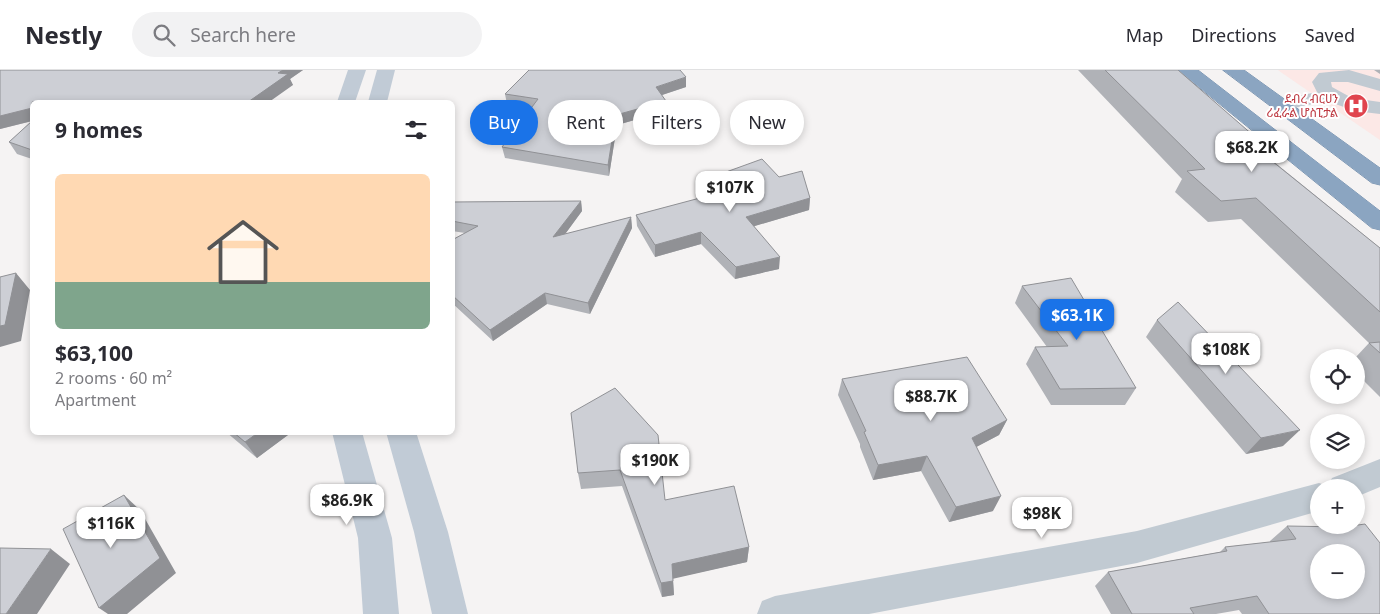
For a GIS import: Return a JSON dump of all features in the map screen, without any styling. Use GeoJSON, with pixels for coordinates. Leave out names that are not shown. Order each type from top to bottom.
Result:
{"type":"FeatureCollection","features":[{"type":"Feature","properties":{"kind":"highway"},"geometry":{"type":"LineString","coordinates":[[1187,70],[1380,223]]}},
{"type":"Feature","properties":{"kind":"highway"},"geometry":{"type":"LineString","coordinates":[[1232,70],[1380,178]]}},
{"type":"Feature","properties":{"kind":"street"},"geometry":{"type":"LineString","coordinates":[[347,100],[357,70]]}},
{"type":"Feature","properties":{"kind":"street"},"geometry":{"type":"LineString","coordinates":[[378,100],[386,70]]}},
{"type":"Feature","properties":{"kind":"street"},"geometry":{"type":"LineString","coordinates":[[1380,85],[1349,76],[1326,77],[1321,82],[1322,88],[1330,95],[1355,105],[1380,108]]}},
{"type":"Feature","properties":{"kind":"street"},"geometry":{"type":"LineString","coordinates":[[1280,105],[1330,95]]}},
{"type":"Feature","properties":{"kind":"street"},"geometry":{"type":"LineString","coordinates":[[348,435],[375,538],[381,614]]}},
{"type":"Feature","properties":{"kind":"street"},"geometry":{"type":"LineString","coordinates":[[402,435],[431,532],[450,614]]}},
{"type":"Feature","properties":{"kind":"street"},"geometry":{"type":"LineString","coordinates":[[1365,479],[1380,473]]}},
{"type":"Feature","properties":{"kind":"street"},"geometry":{"type":"LineString","coordinates":[[775,614],[1137,547],[1310,499]]}},
{"type":"Feature","properties":{"kind":"shaded area","name":"ደብረ ብርሀን ሪፈራል ሆስፒታል"},"geometry":{"type":"Polygon","coordinates":[[[1278,70],[1380,70],[1380,140],[1282,73],[1278,70]]]}},
{"type":"Feature","properties":{"kind":"building"},"geometry":{"type":"Polygon","coordinates":[[[0,70],[283,70],[278,73],[288,74],[251,100],[30,100],[30,108],[0,116],[0,70]]]}},
{"type":"Feature","properties":{"kind":"building"},"geometry":{"type":"Polygon","coordinates":[[[529,70],[680,70],[686,77],[656,87],[665,100],[633,100],[633,110],[623,113],[623,100],[548,100],[548,145],[611,145],[608,165],[502,147],[504,145],[538,145],[538,99],[505,94],[529,70]]]}},
{"type":"Feature","properties":{"kind":"building"},"geometry":{"type":"Polygon","coordinates":[[[1105,70],[1178,70],[1277,156],[1267,157],[1380,248],[1380,312],[1256,198],[1221,201],[1187,171],[1205,169],[1105,70]]]}},
{"type":"Feature","properties":{"kind":"building"},"geometry":{"type":"Polygon","coordinates":[[[30,123],[30,149],[9,142],[30,123]]]}},
{"type":"Feature","properties":{"kind":"building"},"geometry":{"type":"Polygon","coordinates":[[[762,159],[779,177],[802,171],[810,198],[746,217],[780,257],[736,267],[701,232],[655,245],[636,215],[730,190],[715,176],[762,159]]]}},
{"type":"Feature","properties":{"kind":"building"},"geometry":{"type":"Polygon","coordinates":[[[581,201],[553,237],[631,217],[588,303],[545,293],[490,330],[455,298],[455,238],[478,226],[455,222],[455,202],[581,201]]]}},
{"type":"Feature","properties":{"kind":"building"},"geometry":{"type":"Polygon","coordinates":[[[16,273],[5,325],[0,326],[0,277],[16,273]]]}},
{"type":"Feature","properties":{"kind":"building"},"geometry":{"type":"Polygon","coordinates":[[[1071,278],[1136,388],[1060,389],[1035,347],[1068,346],[1022,286],[1071,278]]]}},
{"type":"Feature","properties":{"kind":"building"},"geometry":{"type":"Polygon","coordinates":[[[1178,302],[1300,430],[1261,438],[1157,320],[1178,302]]]}},
{"type":"Feature","properties":{"kind":"building"},"geometry":{"type":"Polygon","coordinates":[[[1380,342],[1380,353],[1369,343],[1380,342]]]}},
{"type":"Feature","properties":{"kind":"building"},"geometry":{"type":"Polygon","coordinates":[[[967,357],[1007,420],[972,438],[1001,496],[956,507],[927,456],[878,465],[864,432],[866,431],[842,379],[967,357]]]}},
{"type":"Feature","properties":{"kind":"building"},"geometry":{"type":"Polygon","coordinates":[[[615,388],[658,435],[665,500],[734,486],[749,547],[672,564],[673,581],[661,583],[620,470],[578,473],[571,413],[615,388]]]}},
{"type":"Feature","properties":{"kind":"building"},"geometry":{"type":"Polygon","coordinates":[[[237,435],[255,435],[245,442],[237,435]]]}},
{"type":"Feature","properties":{"kind":"building"},"geometry":{"type":"Polygon","coordinates":[[[124,495],[160,558],[99,608],[63,529],[124,495]]]}},
{"type":"Feature","properties":{"kind":"building"},"geometry":{"type":"Polygon","coordinates":[[[1365,524],[1380,543],[1380,614],[1269,614],[1257,596],[1190,608],[1194,614],[1132,614],[1108,572],[1227,551],[1225,547],[1296,539],[1287,526],[1310,526],[1310,534],[1365,534],[1365,524]]]}},
{"type":"Feature","properties":{"kind":"building"},"geometry":{"type":"Polygon","coordinates":[[[0,548],[51,549],[6,614],[0,614],[0,548]]]}},
{"type":"Feature","properties":{"kind":"place","name":"ደብረ ብርሀን ሪፈራል ሆስፒታል"},"geometry":{"type":"Point","coordinates":[1356,106]}}]}
